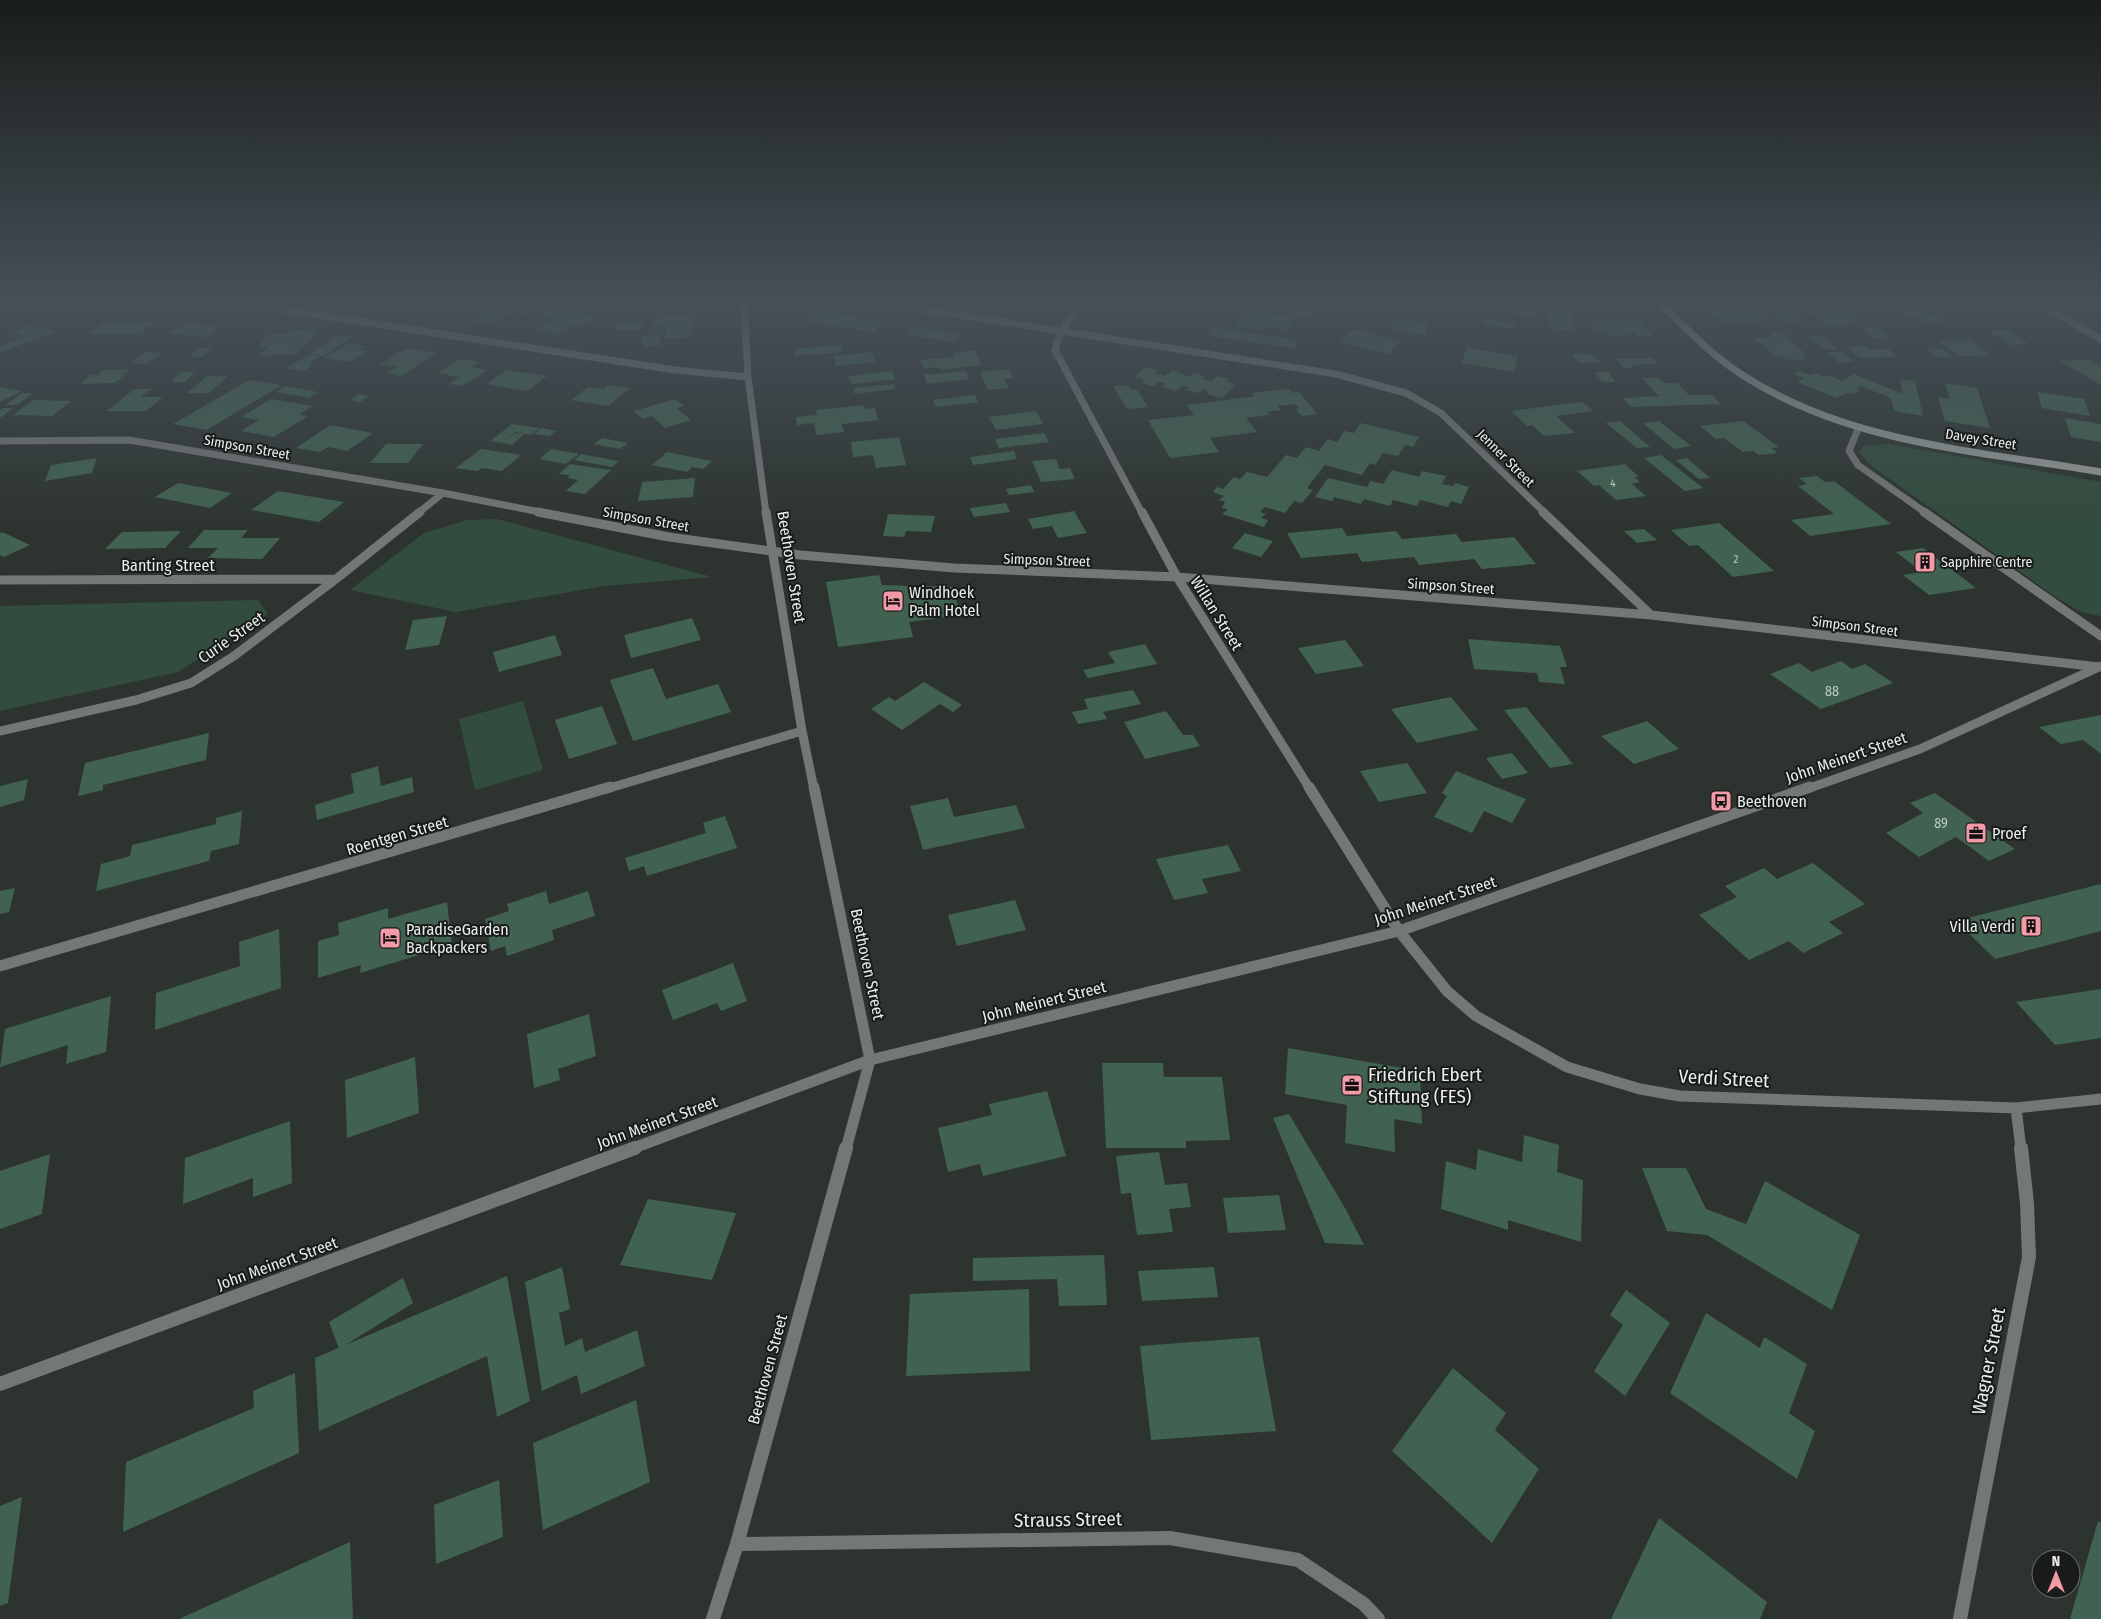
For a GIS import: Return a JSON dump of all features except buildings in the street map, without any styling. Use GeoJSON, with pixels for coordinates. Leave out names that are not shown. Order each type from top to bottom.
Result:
{"type":"FeatureCollection","features":[{"type":"Feature","properties":{"kind":"main road","name":"Davey Street"},"geometry":{"type":"LineString","coordinates":[[1745,377],[1760,387],[1810,412],[1858,428],[1914,441],[2101,472]]}},
{"type":"Feature","properties":{"kind":"street"},"geometry":{"type":"LineString","coordinates":[[743,377],[748,377]]}},
{"type":"Feature","properties":{"kind":"street","name":"Beethoven Street"},"geometry":{"type":"LineString","coordinates":[[713,1619],[737,1544],[870,1060],[802,731],[771,551],[748,377]]}},
{"type":"Feature","properties":{"kind":"street","name":"Willan Street"},"geometry":{"type":"LineString","coordinates":[[1069,377],[1177,578],[1398,931]]}},
{"type":"Feature","properties":{"kind":"street","name":"Jenner Street"},"geometry":{"type":"LineString","coordinates":[[1345,377],[1406,393],[1453,423],[1650,615]]}},
{"type":"Feature","properties":{"kind":"street"},"geometry":{"type":"LineString","coordinates":[[1858,428],[1849,451],[1858,465],[2101,636]]}},
{"type":"Feature","properties":{"kind":"street","name":"Simpson Street"},"geometry":{"type":"LineString","coordinates":[[0,441],[129,440],[443,493],[669,537],[771,551],[954,568],[1177,578],[1650,615],[2100,666]]}},
{"type":"Feature","properties":{"kind":"street","name":"Curie Street"},"geometry":{"type":"LineString","coordinates":[[0,731],[136,700],[191,684],[234,656],[336,579],[443,493]]}},
{"type":"Feature","properties":{"kind":"street","name":"Banting Street"},"geometry":{"type":"LineString","coordinates":[[0,580],[336,579]]}},
{"type":"Feature","properties":{"kind":"street","name":"John Meinert Street"},"geometry":{"type":"LineString","coordinates":[[0,1384],[870,1060],[1398,931],[1920,749],[2100,666]]}},
{"type":"Feature","properties":{"kind":"street","name":"Roentgen Street"},"geometry":{"type":"LineString","coordinates":[[0,966],[802,731]]}},
{"type":"Feature","properties":{"kind":"street","name":"Verdi Street"},"geometry":{"type":"LineString","coordinates":[[1398,931],[1448,991],[1476,1016],[1567,1067],[1640,1089],[1680,1096],[2016,1108],[2101,1099]]}},
{"type":"Feature","properties":{"kind":"street","name":"Wagner Street"},"geometry":{"type":"LineString","coordinates":[[1960,1619],[2029,1257],[2027,1203],[2016,1108]]}},
{"type":"Feature","properties":{"kind":"street","name":"Strauss Street"},"geometry":{"type":"LineString","coordinates":[[737,1544],[1170,1538],[1298,1560],[1364,1604],[1378,1619]]}},
{"type":"Feature","properties":{"kind":"green space"},"geometry":{"type":"Polygon","coordinates":[[[1889,444],[2101,482],[2101,616],[2081,612],[2057,598],[1869,464],[1859,452],[1863,446],[1889,444]]]}},
{"type":"Feature","properties":{"kind":"green space"},"geometry":{"type":"Polygon","coordinates":[[[497,519],[712,577],[604,586],[456,612],[350,590],[424,533],[467,520],[497,519]]]}},
{"type":"Feature","properties":{"kind":"green space"},"geometry":{"type":"Polygon","coordinates":[[[258,600],[268,614],[178,672],[0,711],[0,606],[258,600]]]}},
{"type":"Feature","properties":{"kind":"green space"},"geometry":{"type":"Polygon","coordinates":[[[523,701],[543,770],[475,790],[459,719],[523,701]]]}},
{"type":"Feature","properties":{"kind":"place","name":"Sapphire Centre"},"geometry":{"type":"Point","coordinates":[1925,562]}},
{"type":"Feature","properties":{"kind":"place","name":"Windhoek Palm Hotel"},"geometry":{"type":"Point","coordinates":[893,601]}},
{"type":"Feature","properties":{"kind":"place","name":"Beethoven"},"geometry":{"type":"Point","coordinates":[1721,801]}},
{"type":"Feature","properties":{"kind":"place","name":"Proef"},"geometry":{"type":"Point","coordinates":[1976,833]}},
{"type":"Feature","properties":{"kind":"place","name":"Villa Verdi"},"geometry":{"type":"Point","coordinates":[2031,926]}},
{"type":"Feature","properties":{"kind":"place","name":"ParadiseGarden Backpackers"},"geometry":{"type":"Point","coordinates":[390,938]}},
{"type":"Feature","properties":{"kind":"place","name":"Friedrich Ebert Stiftung (FES)"},"geometry":{"type":"Point","coordinates":[1352,1085]}}]}
